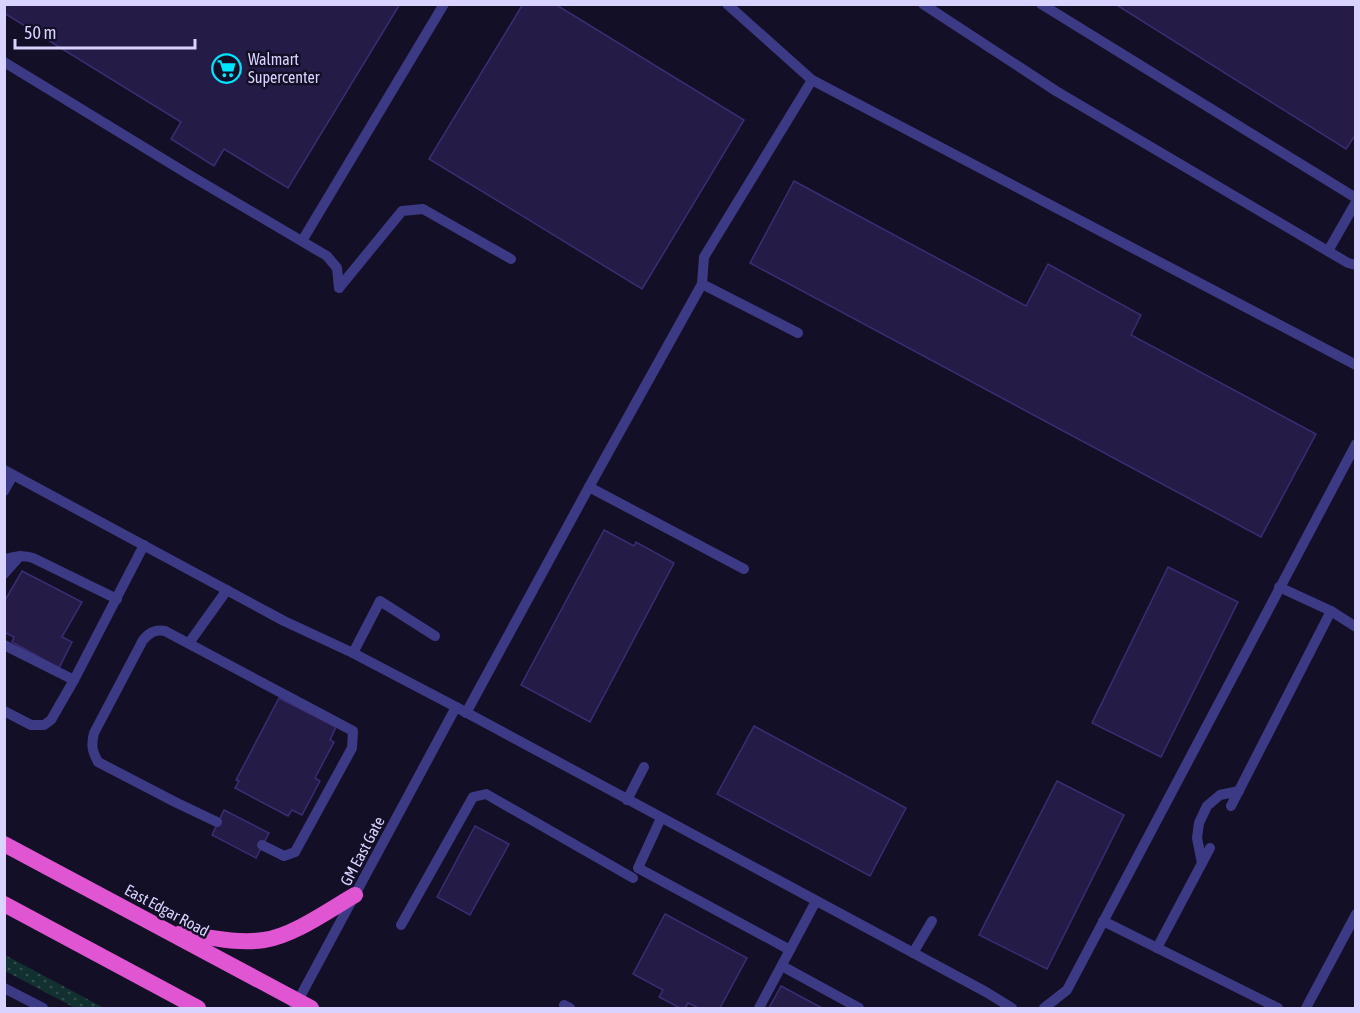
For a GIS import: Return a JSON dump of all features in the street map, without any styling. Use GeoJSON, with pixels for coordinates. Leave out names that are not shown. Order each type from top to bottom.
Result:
{"type":"FeatureCollection","features":[{"type":"Feature","properties":{"kind":"highway","name":"East Edgar Road"},"geometry":{"type":"LineString","coordinates":[[4,843],[301,1006]]}},
{"type":"Feature","properties":{"kind":"highway"},"geometry":{"type":"LineString","coordinates":[[168,931],[231,940],[262,940],[290,932],[355,895]]}},
{"type":"Feature","properties":{"kind":"highway"},"geometry":{"type":"LineString","coordinates":[[4,904],[177,1002],[198,1008]]}},
{"type":"Feature","properties":{"kind":"lane"},"geometry":{"type":"LineString","coordinates":[[302,241],[444,4]]}},
{"type":"Feature","properties":{"kind":"lane"},"geometry":{"type":"LineString","coordinates":[[727,4],[812,80],[1356,365]]}},
{"type":"Feature","properties":{"kind":"lane"},"geometry":{"type":"LineString","coordinates":[[923,4],[1056,91],[1347,263],[1356,265]]}},
{"type":"Feature","properties":{"kind":"lane"},"geometry":{"type":"LineString","coordinates":[[1041,4],[1356,200],[1328,251]]}},
{"type":"Feature","properties":{"kind":"lane"},"geometry":{"type":"LineString","coordinates":[[4,62],[327,256],[337,268],[339,288],[402,212],[423,209],[511,259]]}},
{"type":"Feature","properties":{"kind":"lane"},"geometry":{"type":"LineString","coordinates":[[466,713],[702,284],[704,257],[812,80]]}},
{"type":"Feature","properties":{"kind":"lane"},"geometry":{"type":"LineString","coordinates":[[702,284],[798,333]]}},
{"type":"Feature","properties":{"kind":"lane"},"geometry":{"type":"LineString","coordinates":[[1044,1008],[1067,990],[1356,444]]}},
{"type":"Feature","properties":{"kind":"lane"},"geometry":{"type":"LineString","coordinates":[[4,491],[9,473],[284,621],[353,653],[456,707],[1012,1008]]}},
{"type":"Feature","properties":{"kind":"lane"},"geometry":{"type":"LineString","coordinates":[[589,487],[744,569]]}},
{"type":"Feature","properties":{"kind":"lane"},"geometry":{"type":"LineString","coordinates":[[4,711],[31,725],[39,726],[48,723],[54,717],[144,545]]}},
{"type":"Feature","properties":{"kind":"lane"},"geometry":{"type":"LineString","coordinates":[[4,560],[20,556],[33,558],[117,599]]}},
{"type":"Feature","properties":{"kind":"lane"},"geometry":{"type":"LineString","coordinates":[[4,574],[20,556]]}},
{"type":"Feature","properties":{"kind":"lane"},"geometry":{"type":"LineString","coordinates":[[1279,587],[1331,611],[1356,627]]}},
{"type":"Feature","properties":{"kind":"lane"},"geometry":{"type":"LineString","coordinates":[[189,643],[227,590]]}},
{"type":"Feature","properties":{"kind":"lane"},"geometry":{"type":"LineString","coordinates":[[353,653],[380,602],[435,636]]}},
{"type":"Feature","properties":{"kind":"lane"},"geometry":{"type":"LineString","coordinates":[[1231,806],[1331,611]]}},
{"type":"Feature","properties":{"kind":"lane"},"geometry":{"type":"LineString","coordinates":[[217,822],[98,762],[93,753],[94,733],[147,634],[165,631],[353,731],[352,748],[296,852],[284,856],[262,845]]}},
{"type":"Feature","properties":{"kind":"lane"},"geometry":{"type":"LineString","coordinates":[[4,645],[74,680]]}},
{"type":"Feature","properties":{"kind":"lane","name":"GM East Gate"},"geometry":{"type":"LineString","coordinates":[[301,1006],[355,895],[456,707]]}},
{"type":"Feature","properties":{"kind":"lane"},"geometry":{"type":"LineString","coordinates":[[627,800],[644,767]]}},
{"type":"Feature","properties":{"kind":"lane"},"geometry":{"type":"LineString","coordinates":[[1202,863],[1197,838],[1199,823],[1207,806],[1220,795],[1239,791]]}},
{"type":"Feature","properties":{"kind":"lane"},"geometry":{"type":"LineString","coordinates":[[402,925],[473,797],[486,794],[633,878]]}},
{"type":"Feature","properties":{"kind":"lane"},"geometry":{"type":"LineString","coordinates":[[661,818],[638,868],[790,950]]}},
{"type":"Feature","properties":{"kind":"lane"},"geometry":{"type":"LineString","coordinates":[[1157,948],[1210,848]]}},
{"type":"Feature","properties":{"kind":"lane"},"geometry":{"type":"LineString","coordinates":[[759,1008],[816,901]]}},
{"type":"Feature","properties":{"kind":"lane"},"geometry":{"type":"LineString","coordinates":[[1306,1008],[1356,914]]}},
{"type":"Feature","properties":{"kind":"lane"},"geometry":{"type":"LineString","coordinates":[[913,953],[932,921]]}},
{"type":"Feature","properties":{"kind":"lane"},"geometry":{"type":"LineString","coordinates":[[1102,921],[1278,1008]]}},
{"type":"Feature","properties":{"kind":"lane"},"geometry":{"type":"LineString","coordinates":[[782,966],[859,1008]]}},
{"type":"Feature","properties":{"kind":"lane"},"geometry":{"type":"LineString","coordinates":[[4,988],[14,1000],[43,1008]]}},
{"type":"Feature","properties":{"kind":"green space"},"geometry":{"type":"Polygon","coordinates":[[[5,955],[104,1008],[75,1008],[5,971],[5,955]]]}},
{"type":"Feature","properties":{"kind":"building","name":"Walmart Supercenter"},"geometry":{"type":"Polygon","coordinates":[[[4,4],[400,4],[288,188],[224,149],[214,166],[171,139],[181,122],[4,13],[4,4]]]}},
{"type":"Feature","properties":{"kind":"building"},"geometry":{"type":"Polygon","coordinates":[[[523,4],[555,4],[744,120],[642,289],[429,159],[523,4]]]}},
{"type":"Feature","properties":{"kind":"building"},"geometry":{"type":"Polygon","coordinates":[[[1115,4],[1356,4],[1356,134],[1346,149],[1115,4]]]}},
{"type":"Feature","properties":{"kind":"building"},"geometry":{"type":"Polygon","coordinates":[[[794,181],[1026,306],[1048,264],[1141,315],[1131,335],[1316,434],[1261,537],[750,263],[794,181]]]}},
{"type":"Feature","properties":{"kind":"building"},"geometry":{"type":"Polygon","coordinates":[[[604,530],[634,546],[636,542],[674,563],[590,722],[521,685],[604,530]]]}},
{"type":"Feature","properties":{"kind":"building"},"geometry":{"type":"Polygon","coordinates":[[[1168,567],[1238,602],[1161,757],[1092,723],[1168,567]]]}},
{"type":"Feature","properties":{"kind":"building"},"geometry":{"type":"Polygon","coordinates":[[[22,571],[82,602],[62,637],[72,642],[59,668],[12,642],[14,637],[4,632],[4,602],[22,571]]]}},
{"type":"Feature","properties":{"kind":"building"},"geometry":{"type":"Polygon","coordinates":[[[279,698],[336,727],[330,740],[334,742],[315,778],[320,781],[302,815],[292,810],[288,816],[235,788],[239,781],[236,780],[279,698]]]}},
{"type":"Feature","properties":{"kind":"building"},"geometry":{"type":"Polygon","coordinates":[[[754,726],[906,808],[870,876],[717,794],[754,726]]]}},
{"type":"Feature","properties":{"kind":"building"},"geometry":{"type":"Polygon","coordinates":[[[1057,781],[1124,815],[1047,969],[979,935],[1057,781]]]}},
{"type":"Feature","properties":{"kind":"building"},"geometry":{"type":"Polygon","coordinates":[[[224,810],[269,833],[256,858],[212,835],[224,810]]]}},
{"type":"Feature","properties":{"kind":"building"},"geometry":{"type":"Polygon","coordinates":[[[475,826],[509,844],[470,915],[437,897],[475,826]]]}},
{"type":"Feature","properties":{"kind":"building"},"geometry":{"type":"Polygon","coordinates":[[[665,914],[747,958],[720,1008],[699,1008],[688,1003],[685,1008],[680,1008],[659,997],[663,990],[633,974],[665,914]]]}},
{"type":"Feature","properties":{"kind":"building"},"geometry":{"type":"Polygon","coordinates":[[[781,986],[822,1008],[769,1008],[781,986]]]}},
{"type":"Feature","properties":{"kind":"place","name":"Walmart Supercenter"},"geometry":{"type":"Point","coordinates":[227,68]}}]}
